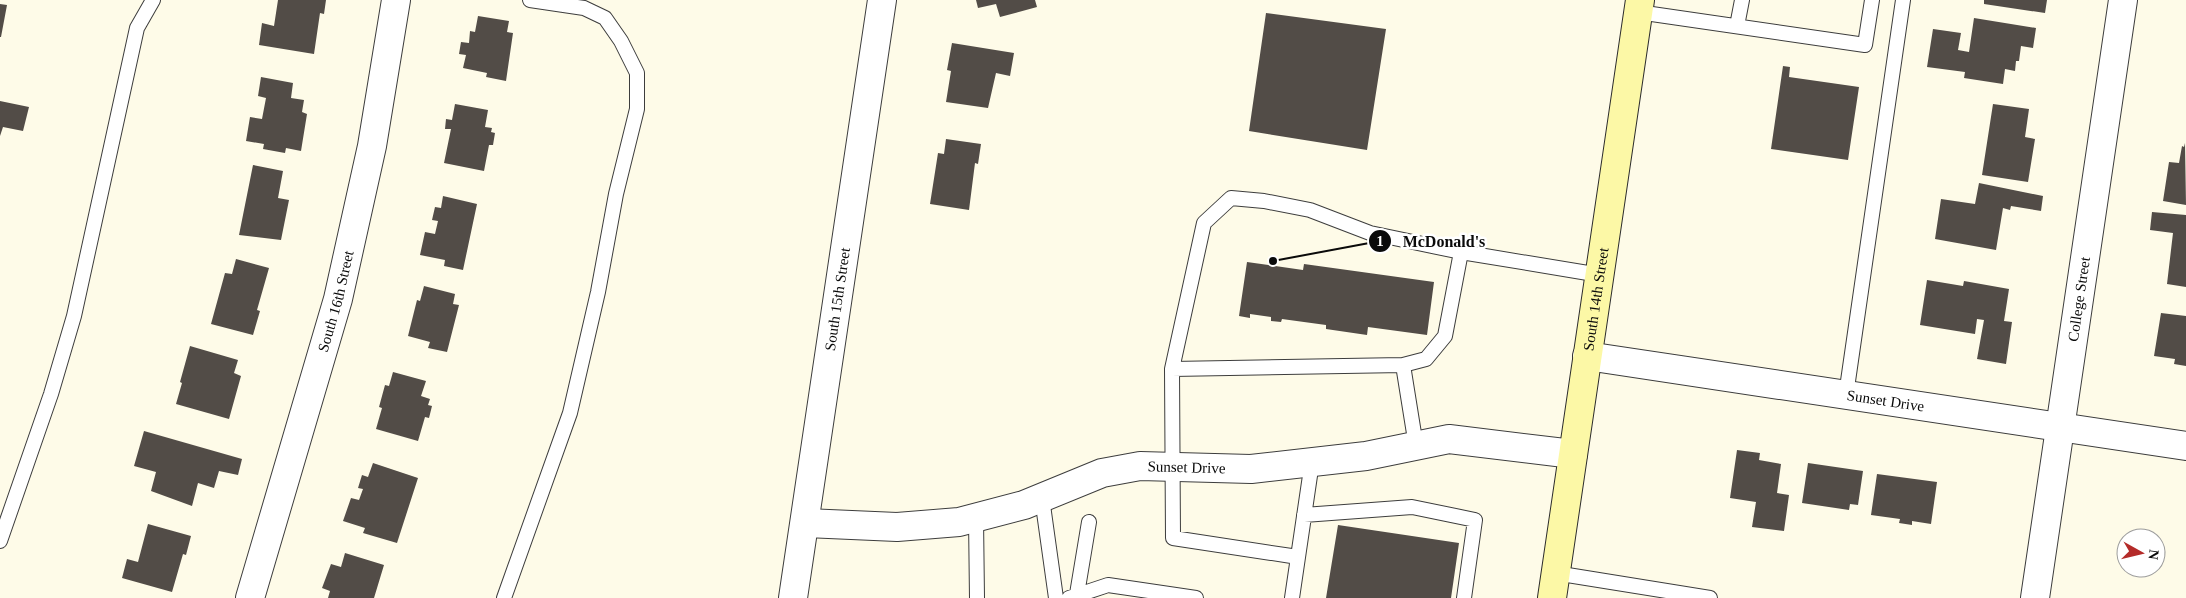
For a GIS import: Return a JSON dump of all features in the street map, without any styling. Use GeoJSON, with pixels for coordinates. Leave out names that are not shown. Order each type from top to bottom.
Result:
{"type":"FeatureCollection","features":[{"type":"Feature","properties":{"kind":"main road","name":"South 14th Street"},"geometry":{"type":"LineString","coordinates":[[1553,586],[1639,6]]}},
{"type":"Feature","properties":{"kind":"street","name":"South 16th Street"},"geometry":{"type":"LineString","coordinates":[[250,598],[338,298],[372,146],[396,0]]}},
{"type":"Feature","properties":{"kind":"street","name":"South 15th Street"},"geometry":{"type":"LineString","coordinates":[[793,598],[806,523],[882,0]]}},
{"type":"Feature","properties":{"kind":"street","name":"College Street"},"geometry":{"type":"LineString","coordinates":[[2035,598],[2123,0]]}},
{"type":"Feature","properties":{"kind":"street","name":"Sunset Drive"},"geometry":{"type":"LineString","coordinates":[[1587,356],[2186,446]]}},
{"type":"Feature","properties":{"kind":"street","name":"Sunset Drive"},"geometry":{"type":"LineString","coordinates":[[806,523],[897,527],[960,522],[1024,505],[1102,473],[1140,466],[1251,469],[1366,456],[1449,439],[1573,454]]}},
{"type":"Feature","properties":{"kind":"lane"},"geometry":{"type":"LineString","coordinates":[[0,541],[51,394],[74,316],[136,28],[153,0]]}},
{"type":"Feature","properties":{"kind":"lane"},"geometry":{"type":"LineString","coordinates":[[504,598],[570,413],[598,292],[616,194],[637,109],[637,72],[621,41],[604,18],[584,8],[530,0]]}},
{"type":"Feature","properties":{"kind":"lane"},"geometry":{"type":"LineString","coordinates":[[1737,26],[1742,0]]}},
{"type":"Feature","properties":{"kind":"lane"},"geometry":{"type":"LineString","coordinates":[[1639,6],[1737,26],[1865,45],[1872,0]]}},
{"type":"Feature","properties":{"kind":"lane"},"geometry":{"type":"LineString","coordinates":[[1846,395],[1903,0]]}},
{"type":"Feature","properties":{"kind":"lane"},"geometry":{"type":"LineString","coordinates":[[1298,557],[1173,538],[1172,369],[1204,222],[1231,198],[1264,201],[1310,210],[1370,233],[1461,252],[1600,275]]}},
{"type":"Feature","properties":{"kind":"lane"},"geometry":{"type":"LineString","coordinates":[[1172,369],[1403,365],[1426,359],[1445,336],[1461,252]]}},
{"type":"Feature","properties":{"kind":"lane"},"geometry":{"type":"LineString","coordinates":[[1403,365],[1416,446]]}},
{"type":"Feature","properties":{"kind":"lane"},"geometry":{"type":"LineString","coordinates":[[1292,598],[1312,462]]}},
{"type":"Feature","properties":{"kind":"lane"},"geometry":{"type":"LineString","coordinates":[[1042,498],[1056,598]]}},
{"type":"Feature","properties":{"kind":"lane"},"geometry":{"type":"LineString","coordinates":[[1304,515],[1412,507],[1475,520],[1464,598]]}},
{"type":"Feature","properties":{"kind":"lane"},"geometry":{"type":"LineString","coordinates":[[976,518],[976,598]]}},
{"type":"Feature","properties":{"kind":"lane"},"geometry":{"type":"LineString","coordinates":[[1089,522],[1073,596],[1108,585],[1196,598]]}},
{"type":"Feature","properties":{"kind":"lane"},"geometry":{"type":"LineString","coordinates":[[1553,586],[1710,598]]}},
{"type":"Feature","properties":{"kind":"building"},"geometry":{"type":"Polygon","coordinates":[[[278,0],[326,0],[324,14],[320,13],[314,54],[259,45],[262,23],[274,26],[278,0]]]}},
{"type":"Feature","properties":{"kind":"building"},"geometry":{"type":"Polygon","coordinates":[[[976,0],[1035,0],[1037,7],[1000,17],[996,4],[978,8],[976,0]]]}},
{"type":"Feature","properties":{"kind":"building"},"geometry":{"type":"Polygon","coordinates":[[[1984,0],[2047,0],[2045,13],[1984,4],[1984,0]]]}},
{"type":"Feature","properties":{"kind":"building"},"geometry":{"type":"Polygon","coordinates":[[[0,4],[7,5],[1,37],[0,37],[0,4]]]}},
{"type":"Feature","properties":{"kind":"building"},"geometry":{"type":"Polygon","coordinates":[[[1266,13],[1386,29],[1367,150],[1249,131],[1266,13]]]}},
{"type":"Feature","properties":{"kind":"building"},"geometry":{"type":"Polygon","coordinates":[[[478,16],[509,21],[507,32],[513,33],[506,81],[486,77],[487,73],[463,68],[466,55],[459,54],[461,42],[469,43],[470,31],[475,32],[478,16]]]}},
{"type":"Feature","properties":{"kind":"building"},"geometry":{"type":"Polygon","coordinates":[[[1974,18],[2036,28],[2033,48],[2021,46],[2019,61],[2016,61],[2015,71],[2005,69],[2003,84],[1964,78],[1965,72],[1927,67],[1933,29],[1961,33],[1958,50],[1969,52],[1974,18]]]}},
{"type":"Feature","properties":{"kind":"building"},"geometry":{"type":"Polygon","coordinates":[[[952,43],[1014,53],[1010,76],[996,73],[988,108],[946,102],[951,71],[947,70],[952,43]]]}},
{"type":"Feature","properties":{"kind":"building"},"geometry":{"type":"Polygon","coordinates":[[[1783,66],[1790,67],[1789,77],[1859,87],[1848,160],[1771,149],[1783,66]]]}},
{"type":"Feature","properties":{"kind":"building"},"geometry":{"type":"Polygon","coordinates":[[[261,77],[293,83],[291,98],[304,100],[302,112],[307,114],[301,151],[286,148],[285,153],[263,149],[264,144],[246,141],[250,117],[262,119],[266,98],[258,96],[261,77]]]}},
{"type":"Feature","properties":{"kind":"building"},"geometry":{"type":"Polygon","coordinates":[[[0,101],[29,107],[23,131],[3,127],[0,136],[0,101]]]}},
{"type":"Feature","properties":{"kind":"building"},"geometry":{"type":"Polygon","coordinates":[[[455,104],[488,110],[485,127],[492,128],[491,132],[495,133],[493,145],[489,145],[484,171],[444,163],[451,129],[445,129],[446,119],[452,120],[455,104]]]}},
{"type":"Feature","properties":{"kind":"building"},"geometry":{"type":"Polygon","coordinates":[[[1993,104],[2029,109],[2025,137],[2035,139],[2028,182],[1982,175],[1993,104]]]}},
{"type":"Feature","properties":{"kind":"building"},"geometry":{"type":"Polygon","coordinates":[[[946,139],[981,144],[978,164],[975,163],[969,210],[930,204],[938,153],[944,154],[946,139]]]}},
{"type":"Feature","properties":{"kind":"building"},"geometry":{"type":"Polygon","coordinates":[[[2185,143],[2186,205],[2163,201],[2169,162],[2179,163],[2182,146],[2184,147],[2185,143]]]}},
{"type":"Feature","properties":{"kind":"building"},"geometry":{"type":"Polygon","coordinates":[[[253,165],[283,171],[278,198],[289,200],[281,240],[239,235],[253,165]]]}},
{"type":"Feature","properties":{"kind":"building"},"geometry":{"type":"Polygon","coordinates":[[[1979,183],[2043,196],[2041,211],[2011,206],[2010,210],[2003,208],[1996,250],[1935,239],[1941,199],[1975,204],[1979,183]]]}},
{"type":"Feature","properties":{"kind":"building"},"geometry":{"type":"Polygon","coordinates":[[[443,196],[477,204],[463,270],[444,266],[445,260],[420,255],[425,232],[435,234],[438,221],[432,220],[435,207],[441,208],[443,196]]]}},
{"type":"Feature","properties":{"kind":"building"},"geometry":{"type":"Polygon","coordinates":[[[2152,212],[2186,215],[2186,287],[2167,284],[2173,233],[2150,230],[2152,212]]]}},
{"type":"Feature","properties":{"kind":"building"},"geometry":{"type":"Polygon","coordinates":[[[236,259],[269,268],[257,310],[260,311],[253,335],[211,324],[225,273],[232,274],[236,259]]]}},
{"type":"Feature","properties":{"kind":"building"},"geometry":{"type":"Polygon","coordinates":[[[1247,262],[1303,270],[1304,264],[1434,282],[1427,335],[1368,327],[1367,335],[1326,329],[1326,325],[1282,319],[1281,322],[1271,321],[1271,317],[1250,314],[1250,318],[1239,316],[1247,262]]]}},
{"type":"Feature","properties":{"kind":"building"},"geometry":{"type":"Polygon","coordinates":[[[1927,280],[1963,286],[1964,281],[2009,289],[2004,321],[2012,322],[2006,364],[1977,359],[1984,320],[1977,319],[1975,334],[1920,325],[1927,280]]]}},
{"type":"Feature","properties":{"kind":"building"},"geometry":{"type":"Polygon","coordinates":[[[424,286],[455,294],[453,304],[459,305],[447,352],[428,348],[430,342],[408,336],[417,300],[420,301],[424,286]]]}},
{"type":"Feature","properties":{"kind":"building"},"geometry":{"type":"Polygon","coordinates":[[[2161,313],[2186,316],[2186,366],[2174,364],[2175,359],[2154,356],[2161,313]]]}},
{"type":"Feature","properties":{"kind":"building"},"geometry":{"type":"Polygon","coordinates":[[[190,346],[238,360],[234,373],[241,376],[229,419],[176,404],[190,346]]]}},
{"type":"Feature","properties":{"kind":"building"},"geometry":{"type":"Polygon","coordinates":[[[393,372],[426,381],[421,396],[430,399],[428,405],[432,406],[429,418],[425,417],[418,441],[376,429],[382,408],[379,407],[385,385],[389,386],[393,372]]]}},
{"type":"Feature","properties":{"kind":"building"},"geometry":{"type":"Polygon","coordinates":[[[144,431],[242,459],[238,475],[219,471],[214,488],[198,483],[192,506],[151,491],[156,472],[134,466],[144,431]]]}},
{"type":"Feature","properties":{"kind":"building"},"geometry":{"type":"Polygon","coordinates":[[[1737,450],[1760,453],[1759,460],[1781,464],[1777,493],[1789,495],[1784,531],[1752,527],[1756,502],[1730,498],[1737,450]]]}},
{"type":"Feature","properties":{"kind":"building"},"geometry":{"type":"Polygon","coordinates":[[[373,463],[418,478],[397,543],[363,533],[365,528],[343,521],[351,498],[359,500],[363,489],[358,488],[362,475],[368,477],[373,463]]]}},
{"type":"Feature","properties":{"kind":"building"},"geometry":{"type":"Polygon","coordinates":[[[1808,463],[1863,471],[1858,505],[1850,504],[1849,510],[1802,503],[1808,463]]]}},
{"type":"Feature","properties":{"kind":"building"},"geometry":{"type":"Polygon","coordinates":[[[1877,474],[1937,482],[1931,524],[1912,521],[1912,525],[1899,523],[1900,519],[1871,515],[1877,474]]]}},
{"type":"Feature","properties":{"kind":"building"},"geometry":{"type":"Polygon","coordinates":[[[148,524],[191,536],[186,555],[183,554],[172,592],[122,578],[127,559],[138,562],[148,524]]]}},
{"type":"Feature","properties":{"kind":"building"},"geometry":{"type":"Polygon","coordinates":[[[1338,525],[1459,543],[1451,598],[1326,598],[1338,525]]]}},
{"type":"Feature","properties":{"kind":"building"},"geometry":{"type":"Polygon","coordinates":[[[345,553],[384,565],[374,598],[328,598],[330,591],[322,588],[331,564],[341,567],[345,553]]]}},
{"type":"Feature","properties":{"kind":"place","name":"McDonald's"},"geometry":{"type":"Point","coordinates":[1273,261]}}]}
